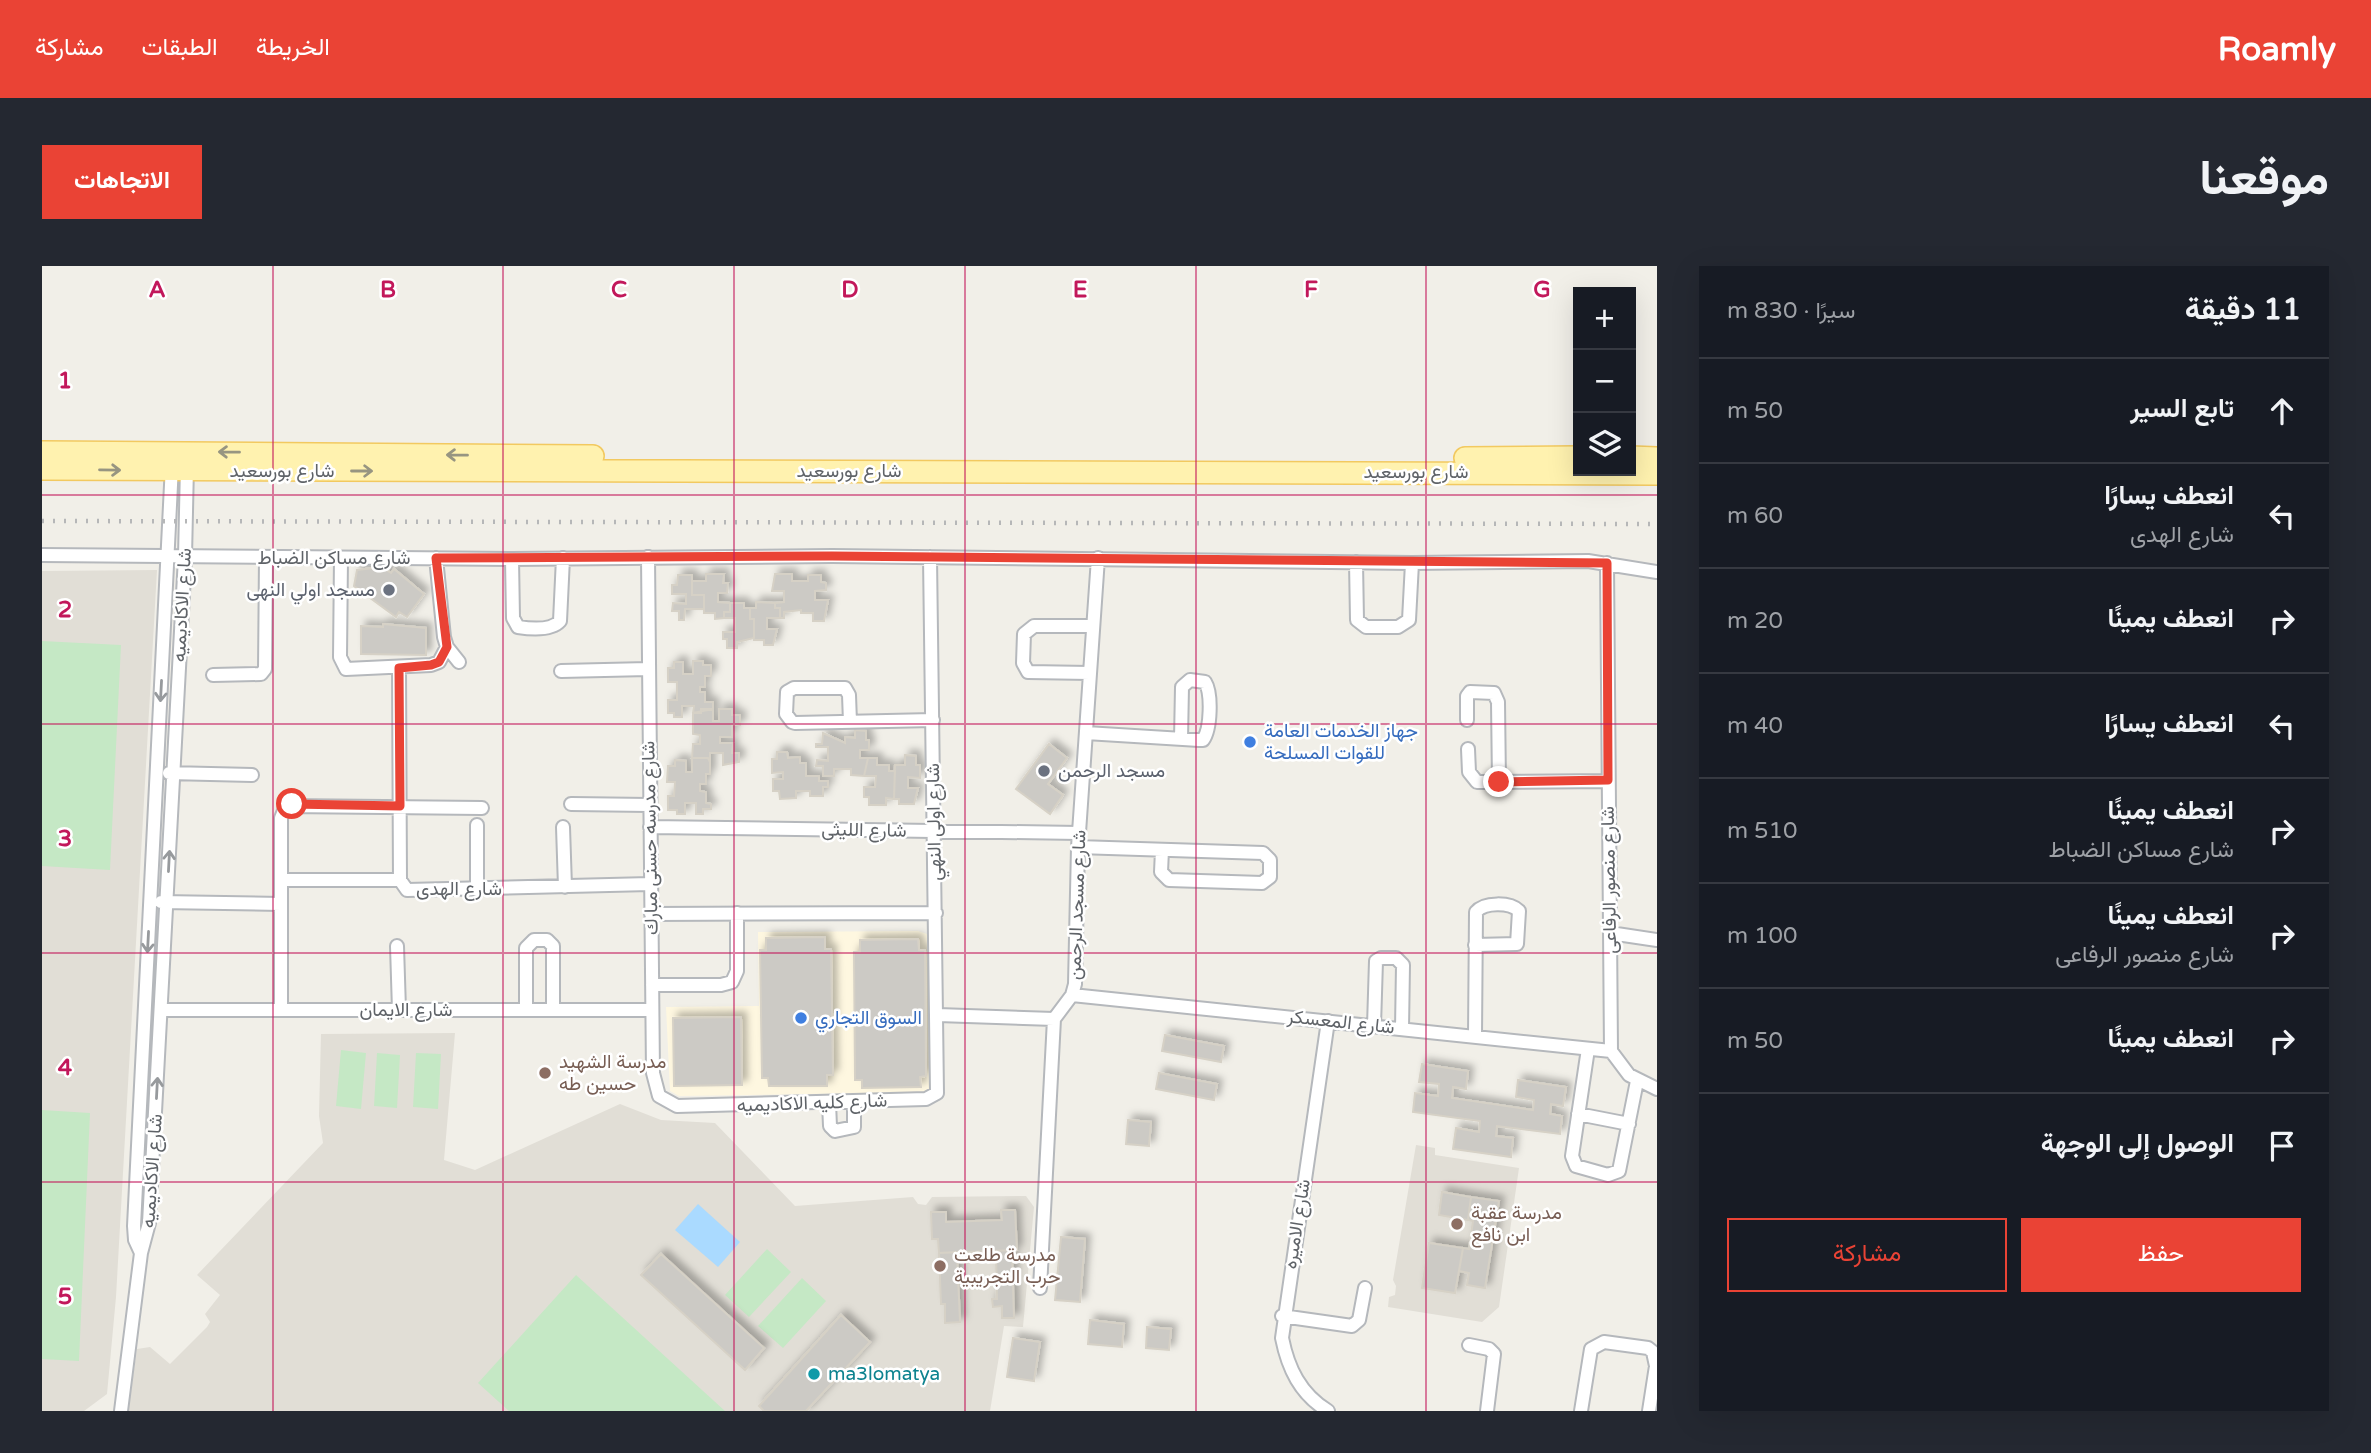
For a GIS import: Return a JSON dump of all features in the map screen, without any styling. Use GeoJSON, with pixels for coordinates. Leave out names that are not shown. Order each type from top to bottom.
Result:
{"type":"FeatureCollection","features":[{"type":"Feature","properties":{"kind":"main road","name":"شارع بورسعيد"},"geometry":{"type":"LineString","coordinates":[[42,452],[179,461],[1179,467],[1571,462],[1657,474]]}},
{"type":"Feature","properties":{"kind":"main road"},"geometry":{"type":"LineString","coordinates":[[1636,457],[1657,458]]}},
{"type":"Feature","properties":{"kind":"main road","name":"شارع بورسعيد"},"geometry":{"type":"LineString","coordinates":[[42,469],[179,461]]}},
{"type":"Feature","properties":{"kind":"street","name":"شارع الاكاديميه"},"geometry":{"type":"LineString","coordinates":[[141,1253],[135,1240],[134,1226],[139,1120],[167,557],[179,461]]}},
{"type":"Feature","properties":{"kind":"street","name":"شارع الاكاديميه"},"geometry":{"type":"LineString","coordinates":[[141,1253],[149,1234],[185,557],[179,461]]}},
{"type":"Feature","properties":{"kind":"street","name":"شارع مساكن الضباط"},"geometry":{"type":"LineString","coordinates":[[42,555],[512,559],[930,557],[1607,563],[1657,572]]}},
{"type":"Feature","properties":{"kind":"street","name":"شارع مدرسه حسنى مبارك"},"geometry":{"type":"LineString","coordinates":[[648,557],[650,884],[655,1086],[659,1096],[677,1106]]}},
{"type":"Feature","properties":{"kind":"street","name":"شارع اولى النهي"},"geometry":{"type":"LineString","coordinates":[[930,557],[939,1086]]}},
{"type":"Feature","properties":{"kind":"street"},"geometry":{"type":"LineString","coordinates":[[213,675],[261,674],[265,669],[266,558]]}},
{"type":"Feature","properties":{"kind":"street"},"geometry":{"type":"LineString","coordinates":[[341,558],[342,664],[354,671],[431,665],[439,662],[447,647]]}},
{"type":"Feature","properties":{"kind":"street"},"geometry":{"type":"LineString","coordinates":[[436,558],[447,647],[459,662]]}},
{"type":"Feature","properties":{"kind":"street"},"geometry":{"type":"LineString","coordinates":[[512,559],[513,618],[518,627],[524,628],[551,627],[560,621],[563,558]]}},
{"type":"Feature","properties":{"kind":"street","name":"شارع مسجد الرحمن"},"geometry":{"type":"LineString","coordinates":[[1054,1018],[1072,995],[1075,984],[1078,847],[1098,558]]}},
{"type":"Feature","properties":{"kind":"street"},"geometry":{"type":"LineString","coordinates":[[1356,562],[1357,620],[1366,627],[1398,627],[1409,620],[1412,563]]}},
{"type":"Feature","properties":{"kind":"street","name":"شارع منصور الرفاعى"},"geometry":{"type":"LineString","coordinates":[[1607,563],[1611,1051]]}},
{"type":"Feature","properties":{"kind":"street"},"geometry":{"type":"LineString","coordinates":[[1090,673],[1028,673],[1023,663],[1024,634],[1034,626],[1093,626]]}},
{"type":"Feature","properties":{"kind":"street","name":"شارع الهدى"},"geometry":{"type":"LineString","coordinates":[[399,668],[400,880],[412,892],[650,884]]}},
{"type":"Feature","properties":{"kind":"street"},"geometry":{"type":"LineString","coordinates":[[561,671],[648,669]]}},
{"type":"Feature","properties":{"kind":"street"},"geometry":{"type":"LineString","coordinates":[[1086,733],[1181,739],[1206,737],[1209,689],[1205,682],[1190,680],[1182,687],[1181,739]]}},
{"type":"Feature","properties":{"kind":"street"},"geometry":{"type":"LineString","coordinates":[[850,722],[849,695],[845,688],[794,688],[788,692],[786,715],[792,722],[850,722],[933,720]]}},
{"type":"Feature","properties":{"kind":"street"},"geometry":{"type":"LineString","coordinates":[[1467,720],[1467,696],[1470,692],[1494,693],[1498,702],[1499,782]]}},
{"type":"Feature","properties":{"kind":"street"},"geometry":{"type":"LineString","coordinates":[[1468,749],[1472,779],[1477,782],[1608,780]]}},
{"type":"Feature","properties":{"kind":"street"},"geometry":{"type":"LineString","coordinates":[[157,772],[252,775]]}},
{"type":"Feature","properties":{"kind":"street"},"geometry":{"type":"LineString","coordinates":[[571,804],[649,805]]}},
{"type":"Feature","properties":{"kind":"street"},"geometry":{"type":"LineString","coordinates":[[281,1010],[281,818],[286,806],[482,808]]}},
{"type":"Feature","properties":{"kind":"street"},"geometry":{"type":"LineString","coordinates":[[477,825],[477,890]]}},
{"type":"Feature","properties":{"kind":"street"},"geometry":{"type":"LineString","coordinates":[[563,827],[565,887]]}},
{"type":"Feature","properties":{"kind":"street","name":"شارع الليثى"},"geometry":{"type":"LineString","coordinates":[[650,827],[1079,833]]}},
{"type":"Feature","properties":{"kind":"street"},"geometry":{"type":"LineString","coordinates":[[1078,847],[1263,853],[1270,860],[1270,877],[1262,883],[1169,880],[1162,876],[1161,850]]}},
{"type":"Feature","properties":{"kind":"street"},"geometry":{"type":"LineString","coordinates":[[281,880],[400,880]]}},
{"type":"Feature","properties":{"kind":"street"},"geometry":{"type":"LineString","coordinates":[[150,902],[281,904]]}},
{"type":"Feature","properties":{"kind":"street"},"geometry":{"type":"LineString","coordinates":[[1475,945],[1517,944],[1519,911],[1510,906],[1479,908],[1475,918],[1475,945],[1475,1036]]}},
{"type":"Feature","properties":{"kind":"street"},"geometry":{"type":"LineString","coordinates":[[651,914],[936,913]]}},
{"type":"Feature","properties":{"kind":"street"},"geometry":{"type":"LineString","coordinates":[[652,985],[721,985],[732,982],[737,971],[737,914]]}},
{"type":"Feature","properties":{"kind":"street"},"geometry":{"type":"LineString","coordinates":[[1610,933],[1657,940]]}},
{"type":"Feature","properties":{"kind":"street"},"geometry":{"type":"LineString","coordinates":[[527,1010],[526,948],[534,940],[547,940],[553,946],[553,1010]]}},
{"type":"Feature","properties":{"kind":"street"},"geometry":{"type":"LineString","coordinates":[[397,946],[399,1010]]}},
{"type":"Feature","properties":{"kind":"street"},"geometry":{"type":"LineString","coordinates":[[1374,1026],[1376,961],[1381,958],[1396,958],[1403,965],[1402,1029]]}},
{"type":"Feature","properties":{"kind":"street","name":"شارع المعسكر"},"geometry":{"type":"LineString","coordinates":[[1072,995],[1611,1051]]}},
{"type":"Feature","properties":{"kind":"street","name":"شارع الايمان"},"geometry":{"type":"LineString","coordinates":[[161,1010],[652,1010]]}},
{"type":"Feature","properties":{"kind":"street"},"geometry":{"type":"LineString","coordinates":[[938,1015],[1054,1018],[1040,1288]]}},
{"type":"Feature","properties":{"kind":"street","name":"شارع الاميره"},"geometry":{"type":"LineString","coordinates":[[1328,1021],[1282,1316],[1284,1349],[1295,1379],[1308,1396],[1328,1411]]}},
{"type":"Feature","properties":{"kind":"street"},"geometry":{"type":"LineString","coordinates":[[1588,1049],[1573,1161],[1581,1168],[1608,1175],[1619,1171],[1637,1081]]}},
{"type":"Feature","properties":{"kind":"street"},"geometry":{"type":"LineString","coordinates":[[1611,1051],[1619,1065],[1637,1081],[1657,1089]]}},
{"type":"Feature","properties":{"kind":"street","name":"شارع كليه الاكاديميه"},"geometry":{"type":"LineString","coordinates":[[677,1106],[926,1100],[937,1093],[939,1086]]}},
{"type":"Feature","properties":{"kind":"street"},"geometry":{"type":"LineString","coordinates":[[829,1102],[830,1126],[835,1130],[854,1127],[854,1102]]}},
{"type":"Feature","properties":{"kind":"street"},"geometry":{"type":"LineString","coordinates":[[1578,1114],[1629,1124]]}},
{"type":"Feature","properties":{"kind":"street"},"geometry":{"type":"LineString","coordinates":[[139,1120],[155,1122]]}},
{"type":"Feature","properties":{"kind":"street"},"geometry":{"type":"LineString","coordinates":[[121,1411],[141,1253]]}},
{"type":"Feature","properties":{"kind":"street"},"geometry":{"type":"LineString","coordinates":[[1282,1316],[1352,1325],[1359,1320],[1365,1288]]}},
{"type":"Feature","properties":{"kind":"street"},"geometry":{"type":"LineString","coordinates":[[1581,1411],[1591,1349],[1604,1342],[1648,1348],[1653,1352],[1656,1366],[1649,1411]]}},
{"type":"Feature","properties":{"kind":"street"},"geometry":{"type":"LineString","coordinates":[[1469,1345],[1489,1349],[1494,1354],[1487,1411]]}},
{"type":"Feature","properties":{"kind":"shaded area"},"geometry":{"type":"Polygon","coordinates":[[[157,570],[116,1297],[107,1394],[84,1411],[42,1411],[42,571],[157,570]]]}},
{"type":"Feature","properties":{"kind":"shaded area","name":"السوق التجاري"},"geometry":{"type":"Polygon","coordinates":[[[918,931],[930,935],[933,1092],[679,1096],[670,1091],[666,1007],[759,1006],[758,932],[918,931]]]}},
{"type":"Feature","properties":{"kind":"shaded area"},"geometry":{"type":"Polygon","coordinates":[[[455,1033],[444,1160],[475,1170],[620,1104],[661,1120],[715,1123],[795,1206],[913,1197],[918,1204],[926,1205],[932,1197],[1026,1196],[1034,1207],[1023,1327],[1004,1326],[990,1411],[128,1411],[137,1349],[150,1347],[170,1364],[207,1327],[210,1322],[205,1314],[220,1295],[197,1275],[323,1143],[319,1116],[321,1034],[455,1033]]]}},
{"type":"Feature","properties":{"kind":"shaded area","name":"مدرسة عقبة ابن نافع"},"geometry":{"type":"Polygon","coordinates":[[[1416,1145],[1435,1148],[1435,1155],[1519,1168],[1499,1307],[1482,1322],[1388,1307],[1389,1297],[1395,1295],[1396,1286],[1393,1280],[1416,1145]]]}},
{"type":"Feature","properties":{"kind":"green space"},"geometry":{"type":"Polygon","coordinates":[[[42,641],[121,645],[110,870],[42,866],[42,641]]]}},
{"type":"Feature","properties":{"kind":"green space"},"geometry":{"type":"Polygon","coordinates":[[[341,1050],[366,1053],[361,1109],[336,1106],[341,1050]]]}},
{"type":"Feature","properties":{"kind":"green space"},"geometry":{"type":"Polygon","coordinates":[[[377,1053],[400,1055],[397,1108],[374,1106],[377,1053]]]}},
{"type":"Feature","properties":{"kind":"green space"},"geometry":{"type":"Polygon","coordinates":[[[416,1053],[441,1054],[438,1109],[413,1107],[416,1053]]]}},
{"type":"Feature","properties":{"kind":"green space"},"geometry":{"type":"Polygon","coordinates":[[[42,1110],[90,1113],[79,1361],[42,1359],[42,1110]]]}},
{"type":"Feature","properties":{"kind":"green space"},"geometry":{"type":"Polygon","coordinates":[[[767,1249],[791,1272],[749,1317],[725,1295],[767,1249]]]}},
{"type":"Feature","properties":{"kind":"green space"},"geometry":{"type":"Polygon","coordinates":[[[576,1275],[725,1411],[509,1411],[478,1383],[576,1275]]]}},
{"type":"Feature","properties":{"kind":"green space"},"geometry":{"type":"Polygon","coordinates":[[[802,1278],[826,1301],[783,1348],[758,1326],[802,1278]]]}},
{"type":"Feature","properties":{"kind":"water"},"geometry":{"type":"Polygon","coordinates":[[[698,1204],[740,1242],[718,1267],[675,1230],[698,1204]]]}},
{"type":"Feature","properties":{"kind":"building","name":"مسجد اولي النهى"},"geometry":{"type":"Polygon","coordinates":[[[382,567],[391,573],[394,569],[424,594],[407,617],[399,612],[396,617],[354,586],[357,570],[382,567]]]}},
{"type":"Feature","properties":{"kind":"building"},"geometry":{"type":"Polygon","coordinates":[[[706,574],[724,574],[723,583],[728,583],[727,593],[718,593],[718,602],[730,603],[730,612],[724,612],[724,618],[715,619],[715,613],[704,613],[704,595],[692,595],[692,581],[706,581],[706,574]]]}},
{"type":"Feature","properties":{"kind":"building"},"geometry":{"type":"Polygon","coordinates":[[[775,574],[792,574],[792,581],[808,581],[808,575],[821,575],[821,582],[826,583],[826,590],[815,591],[815,600],[828,600],[824,621],[813,621],[813,613],[801,613],[801,610],[784,612],[784,618],[780,618],[780,608],[775,608],[775,603],[784,602],[784,591],[772,591],[775,574]]]}},
{"type":"Feature","properties":{"kind":"building"},"geometry":{"type":"Polygon","coordinates":[[[678,575],[692,575],[692,595],[704,595],[704,609],[685,609],[684,620],[679,620],[679,611],[672,611],[673,603],[686,604],[686,594],[672,594],[672,585],[677,585],[678,575]]]}},
{"type":"Feature","properties":{"kind":"building"},"geometry":{"type":"Polygon","coordinates":[[[756,602],[775,603],[775,608],[780,608],[780,618],[767,618],[767,629],[777,629],[773,645],[764,645],[764,640],[754,640],[754,619],[750,619],[750,608],[756,608],[756,602]]]}},
{"type":"Feature","properties":{"kind":"building"},"geometry":{"type":"Polygon","coordinates":[[[730,603],[744,603],[744,608],[750,608],[750,619],[754,619],[754,638],[737,642],[737,648],[727,648],[727,639],[723,639],[723,632],[735,632],[735,618],[724,618],[724,612],[730,612],[730,603]]]}},
{"type":"Feature","properties":{"kind":"building"},"geometry":{"type":"Polygon","coordinates":[[[383,624],[426,628],[426,655],[361,654],[361,626],[383,627],[383,624]]]}},
{"type":"Feature","properties":{"kind":"building"},"geometry":{"type":"Polygon","coordinates":[[[693,661],[703,661],[703,665],[711,665],[711,676],[705,676],[705,687],[700,687],[700,692],[705,692],[705,702],[713,702],[713,709],[693,713],[694,706],[682,706],[682,717],[674,717],[674,713],[668,713],[668,700],[677,700],[677,682],[668,682],[668,668],[674,668],[674,662],[683,662],[683,674],[693,674],[693,661]]]}},
{"type":"Feature","properties":{"kind":"building"},"geometry":{"type":"Polygon","coordinates":[[[701,709],[713,709],[713,721],[719,721],[719,709],[732,709],[732,715],[740,715],[740,725],[732,725],[732,737],[720,737],[720,743],[733,743],[732,753],[739,753],[739,762],[723,765],[723,753],[710,753],[710,762],[708,758],[692,758],[693,744],[700,744],[700,735],[693,734],[693,713],[701,713],[701,709]]]}},
{"type":"Feature","properties":{"kind":"building"},"geometry":{"type":"Polygon","coordinates":[[[855,730],[866,731],[866,740],[869,740],[869,750],[860,750],[860,758],[868,758],[864,776],[851,775],[851,769],[834,769],[834,776],[823,776],[823,766],[816,766],[817,760],[828,761],[828,747],[816,747],[816,744],[822,744],[823,733],[845,743],[845,737],[855,738],[855,730]]]}},
{"type":"Feature","properties":{"kind":"building","name":"مسجد الرحمن"},"geometry":{"type":"Polygon","coordinates":[[[1049,744],[1067,758],[1048,784],[1063,795],[1050,814],[1016,789],[1049,744]]]}},
{"type":"Feature","properties":{"kind":"building"},"geometry":{"type":"Polygon","coordinates":[[[777,752],[787,752],[788,758],[800,757],[800,763],[806,763],[806,776],[819,776],[819,781],[828,781],[828,787],[823,787],[823,796],[810,796],[810,791],[796,791],[796,798],[780,799],[779,791],[773,791],[773,779],[783,779],[783,772],[772,773],[772,759],[777,759],[777,752]]]}},
{"type":"Feature","properties":{"kind":"building"},"geometry":{"type":"Polygon","coordinates":[[[905,755],[916,756],[916,765],[920,765],[920,778],[908,777],[908,788],[918,788],[914,804],[899,804],[899,799],[894,799],[895,765],[905,765],[905,755]]]}},
{"type":"Feature","properties":{"kind":"building"},"geometry":{"type":"Polygon","coordinates":[[[692,758],[708,758],[710,762],[710,774],[706,774],[706,784],[700,784],[700,791],[706,792],[706,803],[711,804],[711,809],[703,809],[703,814],[696,814],[696,803],[685,803],[685,814],[677,814],[677,810],[668,810],[668,796],[674,796],[675,782],[667,782],[668,766],[675,766],[675,760],[686,761],[686,772],[692,772],[692,758]]]}},
{"type":"Feature","properties":{"kind":"building"},"geometry":{"type":"Polygon","coordinates":[[[868,758],[877,758],[877,765],[889,765],[889,771],[895,771],[894,799],[886,798],[886,805],[869,805],[869,797],[864,797],[864,787],[875,787],[876,776],[864,776],[868,758]]]}},
{"type":"Feature","properties":{"kind":"building"},"geometry":{"type":"Polygon","coordinates":[[[825,937],[825,949],[831,949],[833,1075],[827,1075],[827,1086],[769,1086],[768,1078],[762,1078],[760,950],[766,950],[766,938],[825,937]]]}},
{"type":"Feature","properties":{"kind":"building"},"geometry":{"type":"Polygon","coordinates":[[[918,939],[919,950],[925,950],[926,1076],[920,1077],[921,1087],[862,1088],[862,1080],[855,1080],[854,952],[860,952],[860,940],[918,939]]]}},
{"type":"Feature","properties":{"kind":"building"},"geometry":{"type":"Polygon","coordinates":[[[741,1017],[742,1085],[674,1086],[673,1018],[741,1017]]]}},
{"type":"Feature","properties":{"kind":"building"},"geometry":{"type":"Polygon","coordinates":[[[1165,1035],[1224,1046],[1221,1062],[1162,1051],[1165,1035]]]}},
{"type":"Feature","properties":{"kind":"building"},"geometry":{"type":"Polygon","coordinates":[[[1422,1064],[1468,1071],[1466,1089],[1453,1087],[1452,1098],[1533,1110],[1534,1100],[1516,1097],[1518,1080],[1566,1087],[1563,1106],[1551,1104],[1550,1114],[1562,1116],[1560,1134],[1497,1126],[1496,1136],[1513,1138],[1511,1157],[1453,1149],[1456,1128],[1479,1132],[1480,1121],[1413,1112],[1415,1093],[1438,1096],[1439,1084],[1419,1082],[1422,1064]]]}},
{"type":"Feature","properties":{"kind":"building"},"geometry":{"type":"Polygon","coordinates":[[[1159,1073],[1217,1084],[1214,1100],[1156,1089],[1159,1073]]]}},
{"type":"Feature","properties":{"kind":"building"},"geometry":{"type":"Polygon","coordinates":[[[1128,1120],[1151,1122],[1149,1146],[1126,1144],[1128,1120]]]}},
{"type":"Feature","properties":{"kind":"building"},"geometry":{"type":"Polygon","coordinates":[[[1442,1192],[1471,1197],[1468,1220],[1439,1215],[1442,1192]]]}},
{"type":"Feature","properties":{"kind":"building"},"geometry":{"type":"Polygon","coordinates":[[[1471,1197],[1499,1201],[1485,1288],[1467,1285],[1469,1273],[1459,1271],[1463,1248],[1469,1249],[1473,1221],[1468,1220],[1471,1197]]]}},
{"type":"Feature","properties":{"kind":"building"},"geometry":{"type":"Polygon","coordinates":[[[1001,1210],[1015,1210],[1017,1250],[939,1253],[938,1239],[932,1239],[931,1212],[946,1212],[946,1222],[1002,1220],[1001,1210]]]}},
{"type":"Feature","properties":{"kind":"building"},"geometry":{"type":"Polygon","coordinates":[[[1061,1237],[1085,1239],[1080,1302],[1055,1300],[1061,1237]]]}},
{"type":"Feature","properties":{"kind":"building"},"geometry":{"type":"Polygon","coordinates":[[[1429,1243],[1463,1248],[1455,1293],[1422,1288],[1429,1243]]]}},
{"type":"Feature","properties":{"kind":"building"},"geometry":{"type":"Polygon","coordinates":[[[1012,1250],[1014,1318],[1002,1318],[1002,1306],[993,1307],[992,1299],[997,1299],[996,1251],[1012,1250]]]}},
{"type":"Feature","properties":{"kind":"building"},"geometry":{"type":"Polygon","coordinates":[[[957,1252],[960,1322],[945,1323],[945,1304],[941,1304],[939,1253],[957,1252]]]}},
{"type":"Feature","properties":{"kind":"building"},"geometry":{"type":"Polygon","coordinates":[[[661,1254],[764,1348],[745,1370],[641,1275],[661,1254]]]}},
{"type":"Feature","properties":{"kind":"building","name":"ma3lomatya"},"geometry":{"type":"Polygon","coordinates":[[[841,1315],[870,1342],[806,1411],[764,1411],[759,1406],[841,1315]]]}},
{"type":"Feature","properties":{"kind":"building"},"geometry":{"type":"Polygon","coordinates":[[[1090,1320],[1124,1324],[1122,1347],[1088,1344],[1090,1320]]]}},
{"type":"Feature","properties":{"kind":"building"},"geometry":{"type":"Polygon","coordinates":[[[1147,1327],[1171,1329],[1169,1350],[1146,1348],[1147,1327]]]}},
{"type":"Feature","properties":{"kind":"building"},"geometry":{"type":"Polygon","coordinates":[[[1013,1338],[1040,1342],[1034,1381],[1007,1377],[1013,1338]]]}},
{"type":"Feature","properties":{"kind":"railway"},"geometry":{"type":"LineString","coordinates":[[42,521],[1657,524]]}},
{"type":"Feature","properties":{"kind":"place","name":"مسجد اولي النهى"},"geometry":{"type":"Point","coordinates":[389,590]}},
{"type":"Feature","properties":{"kind":"place","name":"جهاز الخدمات العامة للقوات المسلحة"},"geometry":{"type":"Point","coordinates":[1250,742]}},
{"type":"Feature","properties":{"kind":"place","name":"مسجد الرحمن"},"geometry":{"type":"Point","coordinates":[1044,771]}},
{"type":"Feature","properties":{"kind":"place","name":"السوق التجاري"},"geometry":{"type":"Point","coordinates":[801,1018]}},
{"type":"Feature","properties":{"kind":"place","name":"مدرسة الشهيد حسين طه"},"geometry":{"type":"Point","coordinates":[545,1073]}},
{"type":"Feature","properties":{"kind":"place","name":"مدرسة عقبة ابن نافع"},"geometry":{"type":"Point","coordinates":[1457,1224]}},
{"type":"Feature","properties":{"kind":"place","name":"مدرسة طلعت حرب التجريبية"},"geometry":{"type":"Point","coordinates":[940,1266]}},
{"type":"Feature","properties":{"kind":"place","name":"ma3lomatya"},"geometry":{"type":"Point","coordinates":[814,1374]}},
{"type":"Feature","properties":{"kind":"route"},"geometry":{"type":"LineString","coordinates":[[292,804],[400,806],[399,668],[439,662],[447,647],[436,558],[832,556],[1607,563],[1608,780],[1499,782]]}}]}
